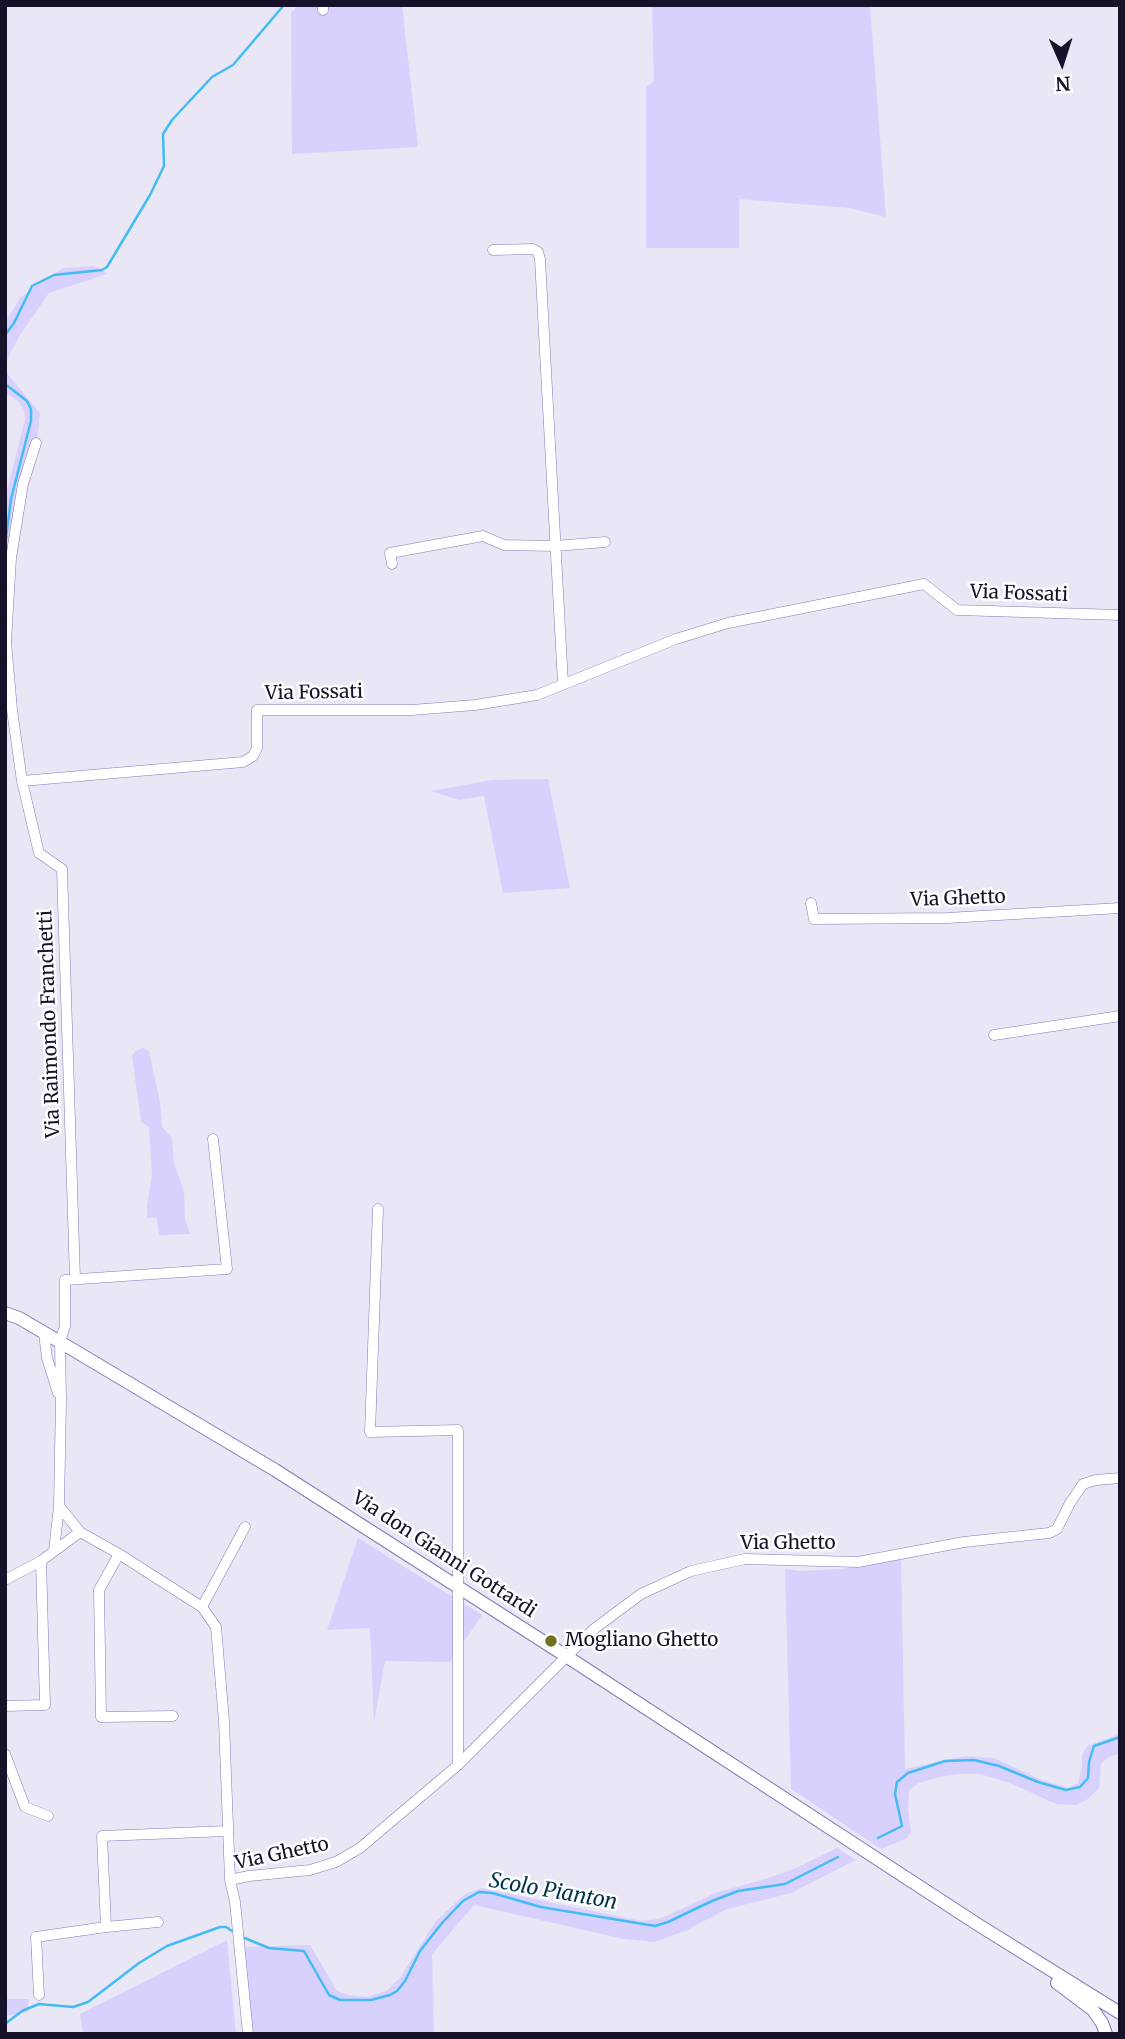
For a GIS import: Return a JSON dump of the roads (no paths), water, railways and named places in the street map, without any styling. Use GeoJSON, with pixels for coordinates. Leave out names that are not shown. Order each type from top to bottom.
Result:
{"type":"FeatureCollection","features":[{"type":"Feature","properties":{"kind":"main road","name":"Via don Gianni Gottardi"},"geometry":{"type":"LineString","coordinates":[[5,1313],[19,1318],[275,1470],[977,1924],[1120,2013]]}},
{"type":"Feature","properties":{"kind":"main road","name":"Via don Gianni Gottardi"},"geometry":{"type":"LineString","coordinates":[[977,1924],[1093,2010],[1102,2023],[1105,2034]]}},
{"type":"Feature","properties":{"kind":"street"},"geometry":{"type":"LineString","coordinates":[[493,250],[533,249],[538,252],[540,259],[563,684]]}},
{"type":"Feature","properties":{"kind":"street"},"geometry":{"type":"LineString","coordinates":[[22,781],[6,642],[11,558],[23,484],[36,443]]}},
{"type":"Feature","properties":{"kind":"street"},"geometry":{"type":"LineString","coordinates":[[392,564],[390,553],[483,536],[504,545],[555,547],[604,542]]}},
{"type":"Feature","properties":{"kind":"street","name":"Via Fossati"},"geometry":{"type":"LineString","coordinates":[[22,781],[243,762],[253,756],[257,748],[257,710],[412,710],[475,705],[537,695],[676,639],[728,623],[924,584],[957,610],[1120,615]]}},
{"type":"Feature","properties":{"kind":"street","name":"Via Raimondo Franchetti"},"geometry":{"type":"LineString","coordinates":[[22,781],[39,853],[62,869],[75,1279],[65,1280],[65,1325],[60,1342]]}},
{"type":"Feature","properties":{"kind":"street","name":"Via Ghetto"},"geometry":{"type":"LineString","coordinates":[[811,903],[814,919],[947,918],[1120,908]]}},
{"type":"Feature","properties":{"kind":"street"},"geometry":{"type":"LineString","coordinates":[[994,1035],[1120,1016]]}},
{"type":"Feature","properties":{"kind":"street"},"geometry":{"type":"LineString","coordinates":[[75,1279],[227,1269],[213,1139]]}},
{"type":"Feature","properties":{"kind":"street"},"geometry":{"type":"LineString","coordinates":[[378,1209],[370,1432],[458,1430],[458,1765]]}},
{"type":"Feature","properties":{"kind":"street"},"geometry":{"type":"LineString","coordinates":[[44,1333],[47,1358],[61,1400]]}},
{"type":"Feature","properties":{"kind":"street"},"geometry":{"type":"LineString","coordinates":[[54,1551],[59,1506],[60,1342]]}},
{"type":"Feature","properties":{"kind":"street","name":"Via Ghetto"},"geometry":{"type":"LineString","coordinates":[[248,2034],[235,1902],[230,1880],[310,1870],[336,1862],[370,1840],[458,1765],[594,1629],[641,1594],[693,1570],[746,1559],[858,1562],[964,1542],[1049,1534],[1057,1529],[1083,1484],[1120,1478]]}},
{"type":"Feature","properties":{"kind":"street"},"geometry":{"type":"LineString","coordinates":[[59,1506],[80,1532],[202,1607],[216,1626],[224,1721],[230,1880]]}},
{"type":"Feature","properties":{"kind":"street"},"geometry":{"type":"LineString","coordinates":[[202,1607],[245,1527]]}},
{"type":"Feature","properties":{"kind":"street"},"geometry":{"type":"LineString","coordinates":[[5,1580],[41,1561],[80,1532]]}},
{"type":"Feature","properties":{"kind":"street"},"geometry":{"type":"LineString","coordinates":[[119,1554],[99,1590],[101,1717],[173,1716]]}},
{"type":"Feature","properties":{"kind":"street"},"geometry":{"type":"LineString","coordinates":[[5,1706],[45,1705],[41,1561]]}},
{"type":"Feature","properties":{"kind":"street"},"geometry":{"type":"LineString","coordinates":[[5,1754],[25,1807],[48,1816]]}},
{"type":"Feature","properties":{"kind":"street"},"geometry":{"type":"LineString","coordinates":[[106,1927],[102,1836],[228,1831]]}},
{"type":"Feature","properties":{"kind":"street"},"geometry":{"type":"LineString","coordinates":[[40,1995],[36,1937],[158,1922]]}},
{"type":"Feature","properties":{"kind":"waterway"},"geometry":{"type":"LineString","coordinates":[[5,335],[32,286],[54,275],[102,270],[107,267],[164,166],[163,134],[172,120],[212,77],[233,65],[284,5]]}},
{"type":"Feature","properties":{"kind":"waterway"},"geometry":{"type":"LineString","coordinates":[[5,384],[27,401],[31,409],[31,421],[11,499],[5,546]]}},
{"type":"Feature","properties":{"kind":"waterway","name":"Scolo Pianton"},"geometry":{"type":"LineString","coordinates":[[878,1838],[902,1826],[895,1794],[897,1782],[908,1773],[945,1761],[974,1760],[1066,1790],[1080,1787],[1088,1778],[1094,1746],[1120,1737]]}},
{"type":"Feature","properties":{"kind":"waterway","name":"Scolo Pianton"},"geometry":{"type":"LineString","coordinates":[[242,1937],[269,1948],[304,1951],[329,1995],[340,2000],[371,2000],[397,1991],[420,1951],[442,1923],[463,1901],[479,1892],[541,1907],[655,1926],[738,1891],[785,1884],[838,1857]]}},
{"type":"Feature","properties":{"kind":"waterway","name":"Scolo Pianton"},"geometry":{"type":"LineString","coordinates":[[5,2024],[22,2011],[39,2004],[73,2007],[88,2002],[139,1963],[167,1946],[220,1927],[232,1931]]}},
{"type":"Feature","properties":{"kind":"place","name":"Mogliano Ghetto"},"geometry":{"type":"Point","coordinates":[551,1641]}}]}
